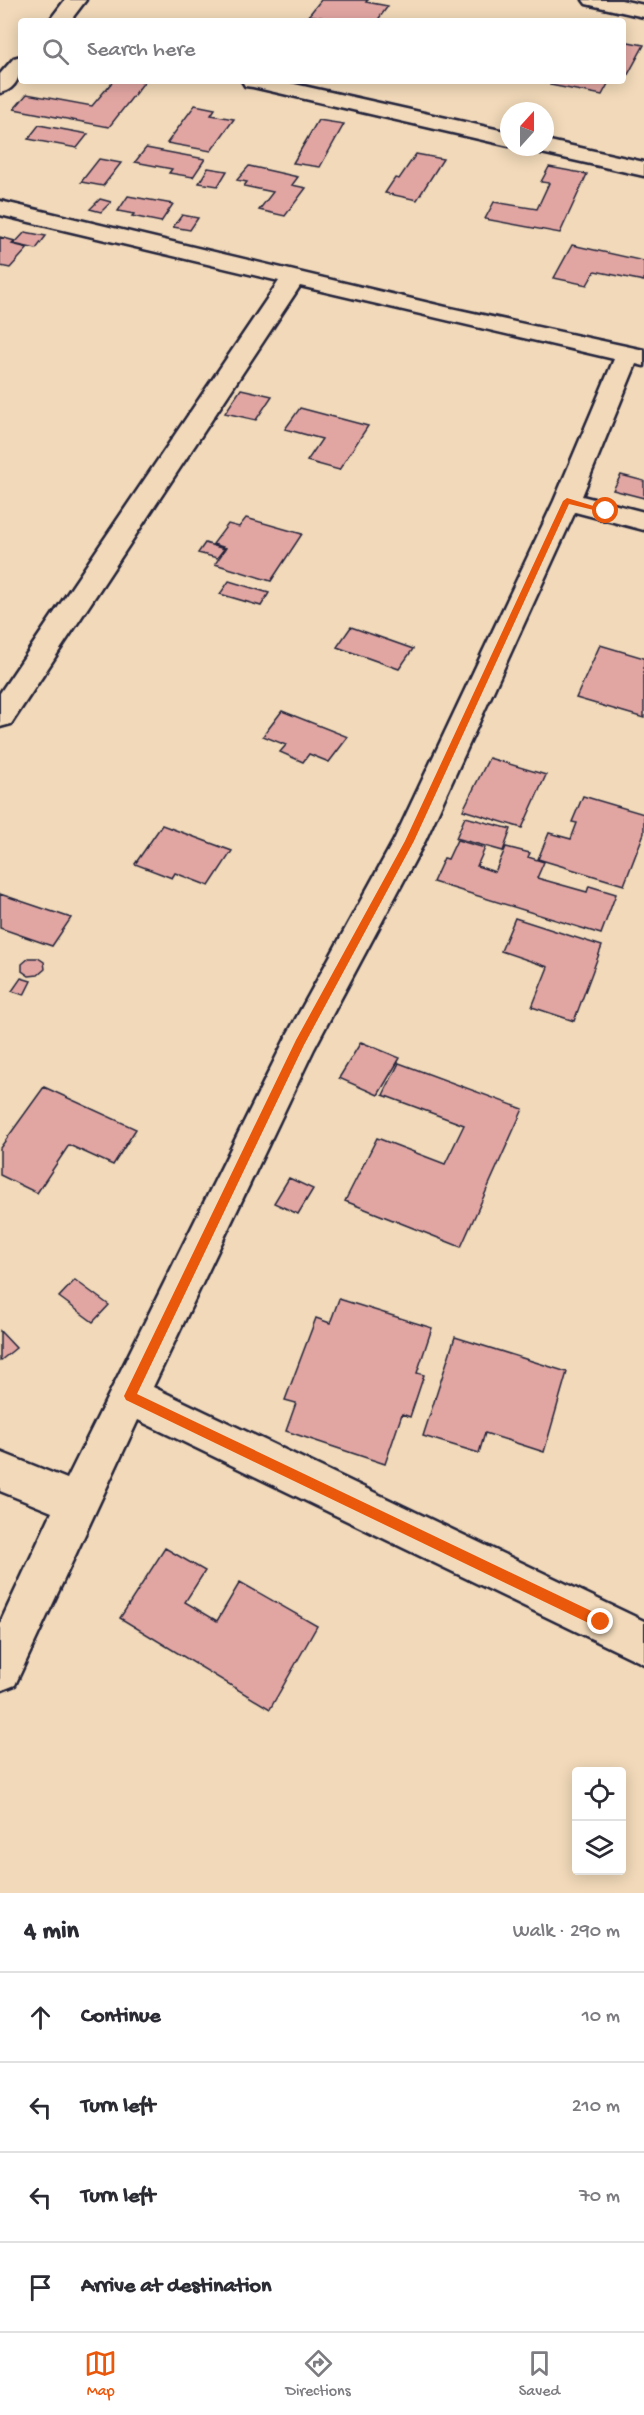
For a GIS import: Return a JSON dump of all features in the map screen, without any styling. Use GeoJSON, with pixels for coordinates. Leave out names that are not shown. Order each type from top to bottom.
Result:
{"type":"FeatureCollection","features":[{"type":"Feature","properties":{"kind":"street"},"geometry":{"type":"LineString","coordinates":[[61,18],[76,0]]}},
{"type":"Feature","properties":{"kind":"street"},"geometry":{"type":"LineString","coordinates":[[593,0],[644,11]]}},
{"type":"Feature","properties":{"kind":"street"},"geometry":{"type":"LineString","coordinates":[[0,87],[18,66]]}},
{"type":"Feature","properties":{"kind":"street"},"geometry":{"type":"LineString","coordinates":[[266,84],[500,137]]}},
{"type":"Feature","properties":{"kind":"street"},"geometry":{"type":"LineString","coordinates":[[554,149],[644,170]]}},
{"type":"Feature","properties":{"kind":"street"},"geometry":{"type":"LineString","coordinates":[[0,208],[446,314],[636,356],[409,841],[300,1043],[77,1503],[0,1670]]}},
{"type":"Feature","properties":{"kind":"street"},"geometry":{"type":"LineString","coordinates":[[0,716],[294,277]]}},
{"type":"Feature","properties":{"kind":"street"},"geometry":{"type":"LineString","coordinates":[[567,501],[644,521]]}},
{"type":"Feature","properties":{"kind":"street"},"geometry":{"type":"LineString","coordinates":[[130,1396],[644,1643]]}},
{"type":"Feature","properties":{"kind":"street"},"geometry":{"type":"LineString","coordinates":[[0,1471],[77,1503]]}},
{"type":"Feature","properties":{"kind":"building"},"geometry":{"type":"Polygon","coordinates":[[[321,0],[368,0],[366,2],[388,6],[379,18],[324,18],[309,15],[321,0]]]}},
{"type":"Feature","properties":{"kind":"building"},"geometry":{"type":"Polygon","coordinates":[[[626,42],[644,45],[626,78],[626,42]]]}},
{"type":"Feature","properties":{"kind":"building"},"geometry":{"type":"Polygon","coordinates":[[[110,84],[143,84],[109,127],[14,109],[27,94],[92,106],[110,84]]]}},
{"type":"Feature","properties":{"kind":"building"},"geometry":{"type":"Polygon","coordinates":[[[550,84],[608,84],[602,95],[550,84]]]}},
{"type":"Feature","properties":{"kind":"building"},"geometry":{"type":"Polygon","coordinates":[[[195,105],[215,109],[211,115],[234,119],[211,151],[167,143],[195,105]]]}},
{"type":"Feature","properties":{"kind":"building"},"geometry":{"type":"Polygon","coordinates":[[[318,120],[344,124],[320,167],[293,163],[318,120]]]}},
{"type":"Feature","properties":{"kind":"building"},"geometry":{"type":"Polygon","coordinates":[[[39,125],[88,134],[77,148],[28,139],[39,125]]]}},
{"type":"Feature","properties":{"kind":"building"},"geometry":{"type":"Polygon","coordinates":[[[146,148],[205,159],[193,177],[169,173],[172,169],[135,162],[146,148]]]}},
{"type":"Feature","properties":{"kind":"building"},"geometry":{"type":"Polygon","coordinates":[[[416,154],[443,159],[417,200],[385,193],[395,178],[399,179],[416,154]]]}},
{"type":"Feature","properties":{"kind":"building"},"geometry":{"type":"Polygon","coordinates":[[[99,159],[121,163],[103,186],[81,182],[99,159]]]}},
{"type":"Feature","properties":{"kind":"building"},"geometry":{"type":"Polygon","coordinates":[[[249,166],[298,177],[292,185],[306,188],[285,216],[259,210],[273,192],[244,186],[247,182],[237,180],[249,166]]]}},
{"type":"Feature","properties":{"kind":"building"},"geometry":{"type":"Polygon","coordinates":[[[549,167],[587,174],[560,233],[485,219],[494,202],[537,209],[549,183],[541,182],[549,167]]]}},
{"type":"Feature","properties":{"kind":"building"},"geometry":{"type":"Polygon","coordinates":[[[208,168],[227,171],[218,186],[199,183],[208,168]]]}},
{"type":"Feature","properties":{"kind":"building"},"geometry":{"type":"Polygon","coordinates":[[[128,196],[173,204],[161,222],[118,211],[128,196]]]}},
{"type":"Feature","properties":{"kind":"building"},"geometry":{"type":"Polygon","coordinates":[[[100,199],[111,202],[101,212],[90,209],[100,199]]]}},
{"type":"Feature","properties":{"kind":"building"},"geometry":{"type":"Polygon","coordinates":[[[182,215],[198,218],[190,230],[173,227],[182,215]]]}},
{"type":"Feature","properties":{"kind":"building"},"geometry":{"type":"Polygon","coordinates":[[[25,232],[46,236],[36,249],[14,244],[25,232]]]}},
{"type":"Feature","properties":{"kind":"building"},"geometry":{"type":"Polygon","coordinates":[[[0,237],[15,241],[12,244],[28,248],[10,268],[0,266],[0,237]]]}},
{"type":"Feature","properties":{"kind":"building"},"geometry":{"type":"Polygon","coordinates":[[[572,245],[644,261],[644,281],[595,271],[587,285],[554,278],[572,245]]]}},
{"type":"Feature","properties":{"kind":"building"},"geometry":{"type":"Polygon","coordinates":[[[241,389],[272,396],[256,420],[225,413],[241,389]]]}},
{"type":"Feature","properties":{"kind":"building"},"geometry":{"type":"Polygon","coordinates":[[[300,408],[368,426],[339,470],[307,461],[322,439],[285,429],[300,408]]]}},
{"type":"Feature","properties":{"kind":"building"},"geometry":{"type":"Polygon","coordinates":[[[621,475],[644,481],[644,498],[613,490],[621,475]]]}},
{"type":"Feature","properties":{"kind":"building"},"geometry":{"type":"Polygon","coordinates":[[[246,518],[302,534],[271,581],[215,564],[226,548],[213,544],[228,524],[239,527],[246,518]]]}},
{"type":"Feature","properties":{"kind":"building"},"geometry":{"type":"Polygon","coordinates":[[[205,543],[224,549],[217,558],[198,553],[205,543]]]}},
{"type":"Feature","properties":{"kind":"building"},"geometry":{"type":"Polygon","coordinates":[[[229,581],[269,593],[261,606],[220,594],[229,581]]]}},
{"type":"Feature","properties":{"kind":"building"},"geometry":{"type":"Polygon","coordinates":[[[351,627],[413,649],[399,669],[337,647],[351,627]]]}},
{"type":"Feature","properties":{"kind":"building"},"geometry":{"type":"Polygon","coordinates":[[[600,645],[644,658],[644,718],[576,698],[600,645]]]}},
{"type":"Feature","properties":{"kind":"building"},"geometry":{"type":"Polygon","coordinates":[[[282,711],[348,737],[329,762],[309,754],[303,762],[280,752],[286,745],[263,736],[282,711]]]}},
{"type":"Feature","properties":{"kind":"building"},"geometry":{"type":"Polygon","coordinates":[[[489,758],[546,775],[522,828],[463,810],[489,758]]]}},
{"type":"Feature","properties":{"kind":"building"},"geometry":{"type":"Polygon","coordinates":[[[583,796],[644,814],[644,833],[624,885],[538,859],[549,833],[571,839],[577,823],[572,822],[583,796]]]}},
{"type":"Feature","properties":{"kind":"building"},"geometry":{"type":"Polygon","coordinates":[[[465,817],[511,829],[503,851],[456,838],[465,817]]]}},
{"type":"Feature","properties":{"kind":"building"},"geometry":{"type":"Polygon","coordinates":[[[162,825],[232,851],[209,886],[175,873],[172,878],[135,864],[162,825]]]}},
{"type":"Feature","properties":{"kind":"building"},"geometry":{"type":"Polygon","coordinates":[[[457,840],[485,848],[477,866],[495,872],[506,847],[530,853],[528,857],[544,862],[537,878],[587,892],[589,886],[616,894],[601,934],[433,882],[444,858],[448,859],[457,840]]]}},
{"type":"Feature","properties":{"kind":"building"},"geometry":{"type":"Polygon","coordinates":[[[0,894],[71,918],[52,946],[0,928],[0,894]]]}},
{"type":"Feature","properties":{"kind":"building"},"geometry":{"type":"Polygon","coordinates":[[[515,918],[602,946],[574,1021],[532,1007],[548,967],[501,951],[515,918]]]}},
{"type":"Feature","properties":{"kind":"building"},"geometry":{"type":"Polygon","coordinates":[[[29,958],[38,958],[44,962],[45,969],[38,975],[29,976],[22,971],[22,964],[29,958]]]}},
{"type":"Feature","properties":{"kind":"building"},"geometry":{"type":"Polygon","coordinates":[[[21,978],[31,981],[24,995],[12,991],[21,978]]]}},
{"type":"Feature","properties":{"kind":"building"},"geometry":{"type":"Polygon","coordinates":[[[361,1042],[400,1058],[378,1095],[339,1078],[361,1042]]]}},
{"type":"Feature","properties":{"kind":"building"},"geometry":{"type":"Polygon","coordinates":[[[399,1063],[523,1109],[461,1247],[345,1201],[377,1138],[445,1164],[464,1125],[383,1095],[399,1063]]]}},
{"type":"Feature","properties":{"kind":"building"},"geometry":{"type":"Polygon","coordinates":[[[44,1087],[136,1129],[113,1165],[69,1145],[37,1193],[0,1175],[0,1148],[44,1087]]]}},
{"type":"Feature","properties":{"kind":"building"},"geometry":{"type":"Polygon","coordinates":[[[289,1178],[313,1189],[298,1214],[274,1203],[289,1178]]]}},
{"type":"Feature","properties":{"kind":"building"},"geometry":{"type":"Polygon","coordinates":[[[75,1280],[109,1305],[93,1322],[59,1297],[75,1280]]]}},
{"type":"Feature","properties":{"kind":"building"},"geometry":{"type":"Polygon","coordinates":[[[339,1299],[432,1328],[417,1373],[424,1375],[410,1417],[402,1414],[385,1464],[286,1431],[296,1403],[285,1400],[316,1318],[330,1323],[339,1299]]]}},
{"type":"Feature","properties":{"kind":"building"},"geometry":{"type":"Polygon","coordinates":[[[0,1331],[16,1348],[0,1361],[0,1331]]]}},
{"type":"Feature","properties":{"kind":"building"},"geometry":{"type":"Polygon","coordinates":[[[455,1337],[567,1372],[544,1452],[485,1433],[479,1453],[423,1436],[455,1337]]]}},
{"type":"Feature","properties":{"kind":"building"},"geometry":{"type":"Polygon","coordinates":[[[165,1548],[205,1571],[185,1602],[217,1621],[240,1582],[317,1626],[270,1709],[120,1618],[165,1548]]]}},
{"type":"Feature","properties":{"kind":"route"},"geometry":{"type":"LineString","coordinates":[[601,1622],[130,1396],[300,1043],[409,841],[567,501],[606,511]]}}]}
